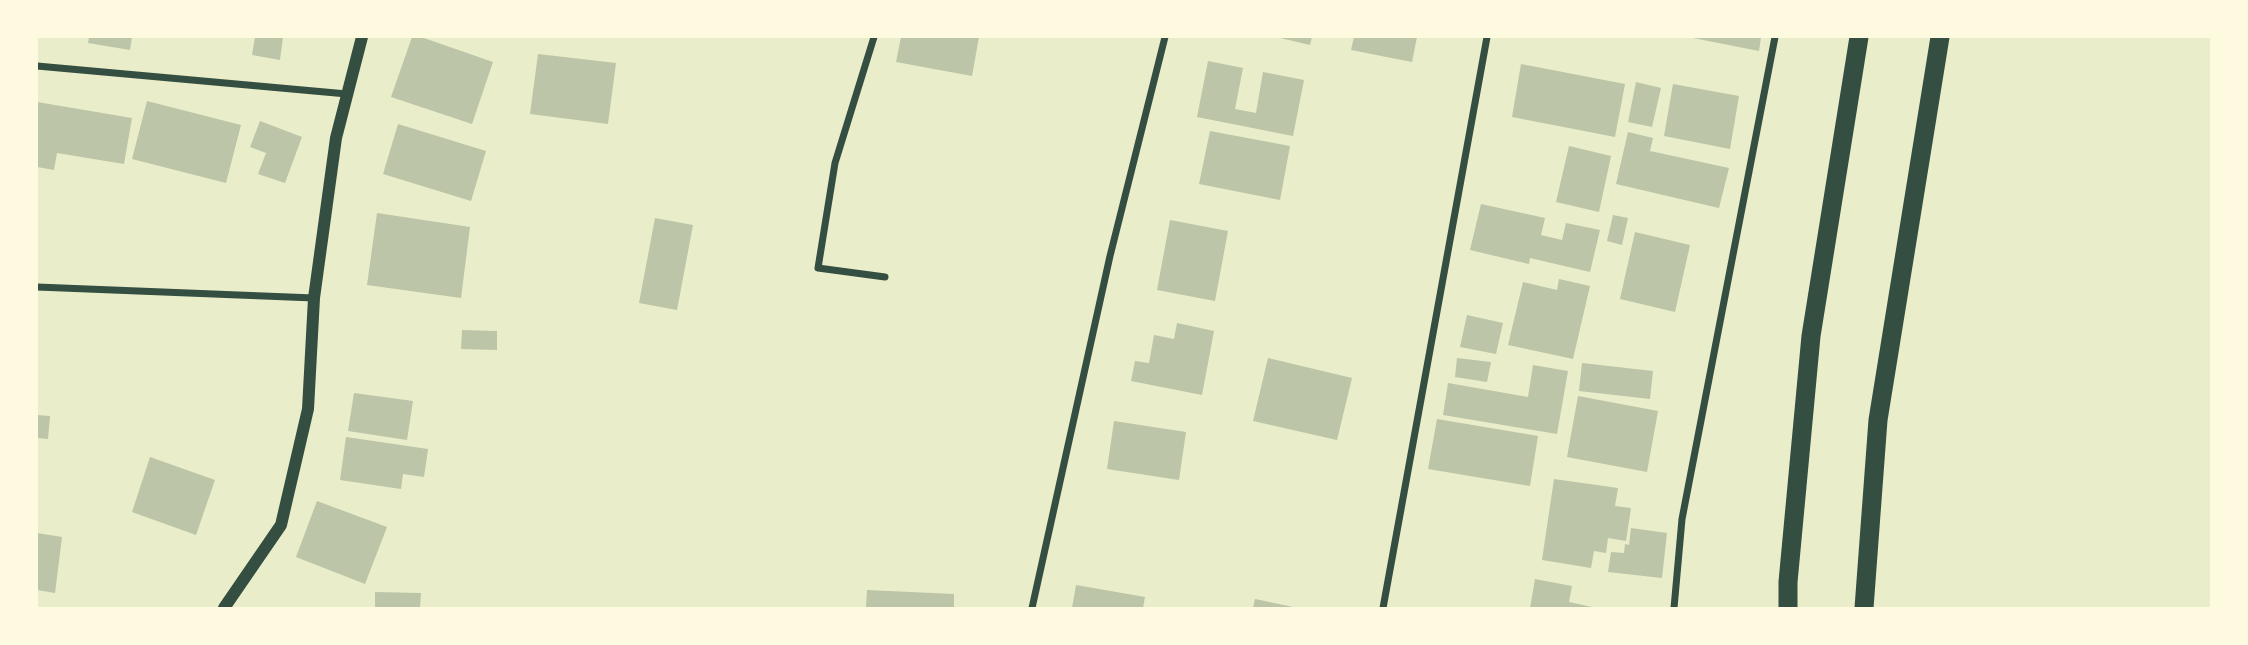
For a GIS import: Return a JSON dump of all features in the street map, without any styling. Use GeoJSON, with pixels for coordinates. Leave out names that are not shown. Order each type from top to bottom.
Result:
{"type":"FeatureCollection","features":[{"type":"Feature","properties":{"kind":"highway"},"geometry":{"type":"LineString","coordinates":[[1788,608],[1788,582],[1811,336],[1859,37]]}},
{"type":"Feature","properties":{"kind":"highway"},"geometry":{"type":"LineString","coordinates":[[1864,608],[1878,420],[1940,37]]}},
{"type":"Feature","properties":{"kind":"street"},"geometry":{"type":"LineString","coordinates":[[224,608],[281,525],[308,409],[314,298],[336,138],[362,37]]}},
{"type":"Feature","properties":{"kind":"street"},"geometry":{"type":"LineString","coordinates":[[874,37],[835,163],[818,268],[885,277]]}},
{"type":"Feature","properties":{"kind":"street"},"geometry":{"type":"LineString","coordinates":[[1032,608],[1110,256],[1165,37]]}},
{"type":"Feature","properties":{"kind":"street"},"geometry":{"type":"LineString","coordinates":[[1383,608],[1487,37]]}},
{"type":"Feature","properties":{"kind":"street"},"geometry":{"type":"LineString","coordinates":[[1674,608],[1682,519],[1775,37]]}},
{"type":"Feature","properties":{"kind":"street"},"geometry":{"type":"LineString","coordinates":[[37,66],[347,94]]}},
{"type":"Feature","properties":{"kind":"street"},"geometry":{"type":"LineString","coordinates":[[37,287],[314,298]]}},
{"type":"Feature","properties":{"kind":"building"},"geometry":{"type":"Polygon","coordinates":[[[89,37],[132,37],[130,50],[88,43],[89,37]]]}},
{"type":"Feature","properties":{"kind":"building"},"geometry":{"type":"Polygon","coordinates":[[[255,37],[283,37],[280,60],[252,55],[255,37]]]}},
{"type":"Feature","properties":{"kind":"building"},"geometry":{"type":"Polygon","coordinates":[[[412,37],[421,37],[493,62],[472,124],[391,97],[412,37]]]}},
{"type":"Feature","properties":{"kind":"building"},"geometry":{"type":"Polygon","coordinates":[[[901,37],[979,37],[972,76],[896,62],[901,37]]]}},
{"type":"Feature","properties":{"kind":"building"},"geometry":{"type":"Polygon","coordinates":[[[1276,37],[1312,37],[1310,45],[1276,37]]]}},
{"type":"Feature","properties":{"kind":"building"},"geometry":{"type":"Polygon","coordinates":[[[1354,37],[1417,37],[1412,62],[1351,50],[1354,37]]]}},
{"type":"Feature","properties":{"kind":"building"},"geometry":{"type":"Polygon","coordinates":[[[1688,37],[1761,37],[1759,51],[1688,37]]]}},
{"type":"Feature","properties":{"kind":"building"},"geometry":{"type":"Polygon","coordinates":[[[538,54],[616,63],[608,124],[530,114],[538,54]]]}},
{"type":"Feature","properties":{"kind":"building"},"geometry":{"type":"Polygon","coordinates":[[[1208,61],[1243,68],[1235,109],[1256,113],[1263,72],[1304,80],[1293,136],[1197,117],[1208,61]]]}},
{"type":"Feature","properties":{"kind":"building"},"geometry":{"type":"Polygon","coordinates":[[[1521,64],[1625,84],[1615,137],[1512,117],[1521,64]]]}},
{"type":"Feature","properties":{"kind":"building"},"geometry":{"type":"Polygon","coordinates":[[[1636,82],[1661,88],[1652,127],[1628,122],[1636,82]]]}},
{"type":"Feature","properties":{"kind":"building"},"geometry":{"type":"Polygon","coordinates":[[[1673,84],[1739,96],[1730,149],[1664,136],[1673,84]]]}},
{"type":"Feature","properties":{"kind":"building"},"geometry":{"type":"Polygon","coordinates":[[[147,101],[241,125],[226,183],[132,159],[147,101]]]}},
{"type":"Feature","properties":{"kind":"building"},"geometry":{"type":"Polygon","coordinates":[[[37,102],[132,118],[124,164],[57,153],[54,170],[37,167],[37,102]]]}},
{"type":"Feature","properties":{"kind":"building"},"geometry":{"type":"Polygon","coordinates":[[[260,121],[302,137],[285,183],[258,174],[266,153],[250,147],[260,121]]]}},
{"type":"Feature","properties":{"kind":"building"},"geometry":{"type":"Polygon","coordinates":[[[398,124],[486,151],[471,201],[383,174],[398,124]]]}},
{"type":"Feature","properties":{"kind":"building"},"geometry":{"type":"Polygon","coordinates":[[[1210,131],[1290,146],[1280,200],[1199,184],[1210,131]]]}},
{"type":"Feature","properties":{"kind":"building"},"geometry":{"type":"Polygon","coordinates":[[[1628,132],[1653,138],[1650,151],[1729,168],[1719,208],[1616,184],[1628,132]]]}},
{"type":"Feature","properties":{"kind":"building"},"geometry":{"type":"Polygon","coordinates":[[[1569,146],[1611,156],[1599,212],[1556,202],[1569,146]]]}},
{"type":"Feature","properties":{"kind":"building"},"geometry":{"type":"Polygon","coordinates":[[[1481,204],[1545,218],[1541,235],[1562,240],[1566,223],[1600,230],[1590,272],[1530,258],[1529,264],[1470,250],[1481,204]]]}},
{"type":"Feature","properties":{"kind":"building"},"geometry":{"type":"Polygon","coordinates":[[[377,213],[470,227],[461,298],[367,285],[377,213]]]}},
{"type":"Feature","properties":{"kind":"building"},"geometry":{"type":"Polygon","coordinates":[[[1613,215],[1628,218],[1622,245],[1607,241],[1613,215]]]}},
{"type":"Feature","properties":{"kind":"building"},"geometry":{"type":"Polygon","coordinates":[[[655,218],[693,225],[677,310],[639,303],[655,218]]]}},
{"type":"Feature","properties":{"kind":"building"},"geometry":{"type":"Polygon","coordinates":[[[1170,220],[1228,231],[1215,301],[1157,290],[1170,220]]]}},
{"type":"Feature","properties":{"kind":"building"},"geometry":{"type":"Polygon","coordinates":[[[1635,232],[1690,245],[1675,312],[1620,299],[1635,232]]]}},
{"type":"Feature","properties":{"kind":"building"},"geometry":{"type":"Polygon","coordinates":[[[1559,279],[1590,286],[1573,359],[1508,345],[1523,282],[1557,290],[1559,279]]]}},
{"type":"Feature","properties":{"kind":"building"},"geometry":{"type":"Polygon","coordinates":[[[1467,315],[1503,323],[1496,354],[1460,347],[1467,315]]]}},
{"type":"Feature","properties":{"kind":"building"},"geometry":{"type":"Polygon","coordinates":[[[1177,323],[1214,331],[1202,395],[1131,381],[1135,361],[1149,363],[1154,335],[1174,339],[1177,323]]]}},
{"type":"Feature","properties":{"kind":"building"},"geometry":{"type":"Polygon","coordinates":[[[462,330],[497,331],[497,350],[461,349],[462,330]]]}},
{"type":"Feature","properties":{"kind":"building"},"geometry":{"type":"Polygon","coordinates":[[[1268,358],[1352,378],[1337,440],[1253,421],[1268,358]]]}},
{"type":"Feature","properties":{"kind":"building"},"geometry":{"type":"Polygon","coordinates":[[[1457,358],[1491,362],[1487,382],[1455,377],[1457,358]]]}},
{"type":"Feature","properties":{"kind":"building"},"geometry":{"type":"Polygon","coordinates":[[[1582,363],[1653,371],[1650,399],[1579,391],[1582,363]]]}},
{"type":"Feature","properties":{"kind":"building"},"geometry":{"type":"Polygon","coordinates":[[[1533,365],[1568,371],[1557,434],[1443,415],[1448,383],[1528,397],[1533,365]]]}},
{"type":"Feature","properties":{"kind":"building"},"geometry":{"type":"Polygon","coordinates":[[[354,393],[413,401],[407,440],[348,431],[354,393]]]}},
{"type":"Feature","properties":{"kind":"building"},"geometry":{"type":"Polygon","coordinates":[[[1578,396],[1658,411],[1647,472],[1567,457],[1578,396]]]}},
{"type":"Feature","properties":{"kind":"building"},"geometry":{"type":"Polygon","coordinates":[[[37,415],[50,416],[48,439],[37,438],[37,415]]]}},
{"type":"Feature","properties":{"kind":"building"},"geometry":{"type":"Polygon","coordinates":[[[1437,419],[1538,436],[1530,486],[1428,469],[1437,419]]]}},
{"type":"Feature","properties":{"kind":"building"},"geometry":{"type":"Polygon","coordinates":[[[1114,421],[1186,432],[1179,480],[1107,469],[1114,421]]]}},
{"type":"Feature","properties":{"kind":"building"},"geometry":{"type":"Polygon","coordinates":[[[346,437],[428,449],[424,477],[403,474],[401,489],[340,480],[346,437]]]}},
{"type":"Feature","properties":{"kind":"building"},"geometry":{"type":"Polygon","coordinates":[[[150,457],[215,480],[196,535],[132,512],[150,457]]]}},
{"type":"Feature","properties":{"kind":"building"},"geometry":{"type":"Polygon","coordinates":[[[1554,479],[1618,488],[1615,506],[1631,508],[1626,541],[1608,538],[1606,553],[1594,551],[1591,568],[1542,560],[1554,479]]]}},
{"type":"Feature","properties":{"kind":"building"},"geometry":{"type":"Polygon","coordinates":[[[317,501],[387,527],[365,584],[296,557],[317,501]]]}},
{"type":"Feature","properties":{"kind":"building"},"geometry":{"type":"Polygon","coordinates":[[[1631,528],[1667,533],[1662,578],[1608,572],[1611,552],[1624,553],[1625,544],[1629,545],[1631,528]]]}},
{"type":"Feature","properties":{"kind":"building"},"geometry":{"type":"Polygon","coordinates":[[[37,533],[62,537],[55,593],[37,590],[37,533]]]}},
{"type":"Feature","properties":{"kind":"building"},"geometry":{"type":"Polygon","coordinates":[[[1535,579],[1572,586],[1569,602],[1597,608],[1530,608],[1535,579]]]}},
{"type":"Feature","properties":{"kind":"building"},"geometry":{"type":"Polygon","coordinates":[[[1076,585],[1145,597],[1143,608],[1072,608],[1076,585]]]}},
{"type":"Feature","properties":{"kind":"building"},"geometry":{"type":"Polygon","coordinates":[[[867,590],[954,594],[954,608],[866,608],[867,590]]]}},
{"type":"Feature","properties":{"kind":"building"},"geometry":{"type":"Polygon","coordinates":[[[375,592],[421,593],[420,608],[375,608],[375,592]]]}},
{"type":"Feature","properties":{"kind":"building"},"geometry":{"type":"Polygon","coordinates":[[[1255,599],[1293,607],[1293,608],[1253,608],[1255,599]]]}}]}
